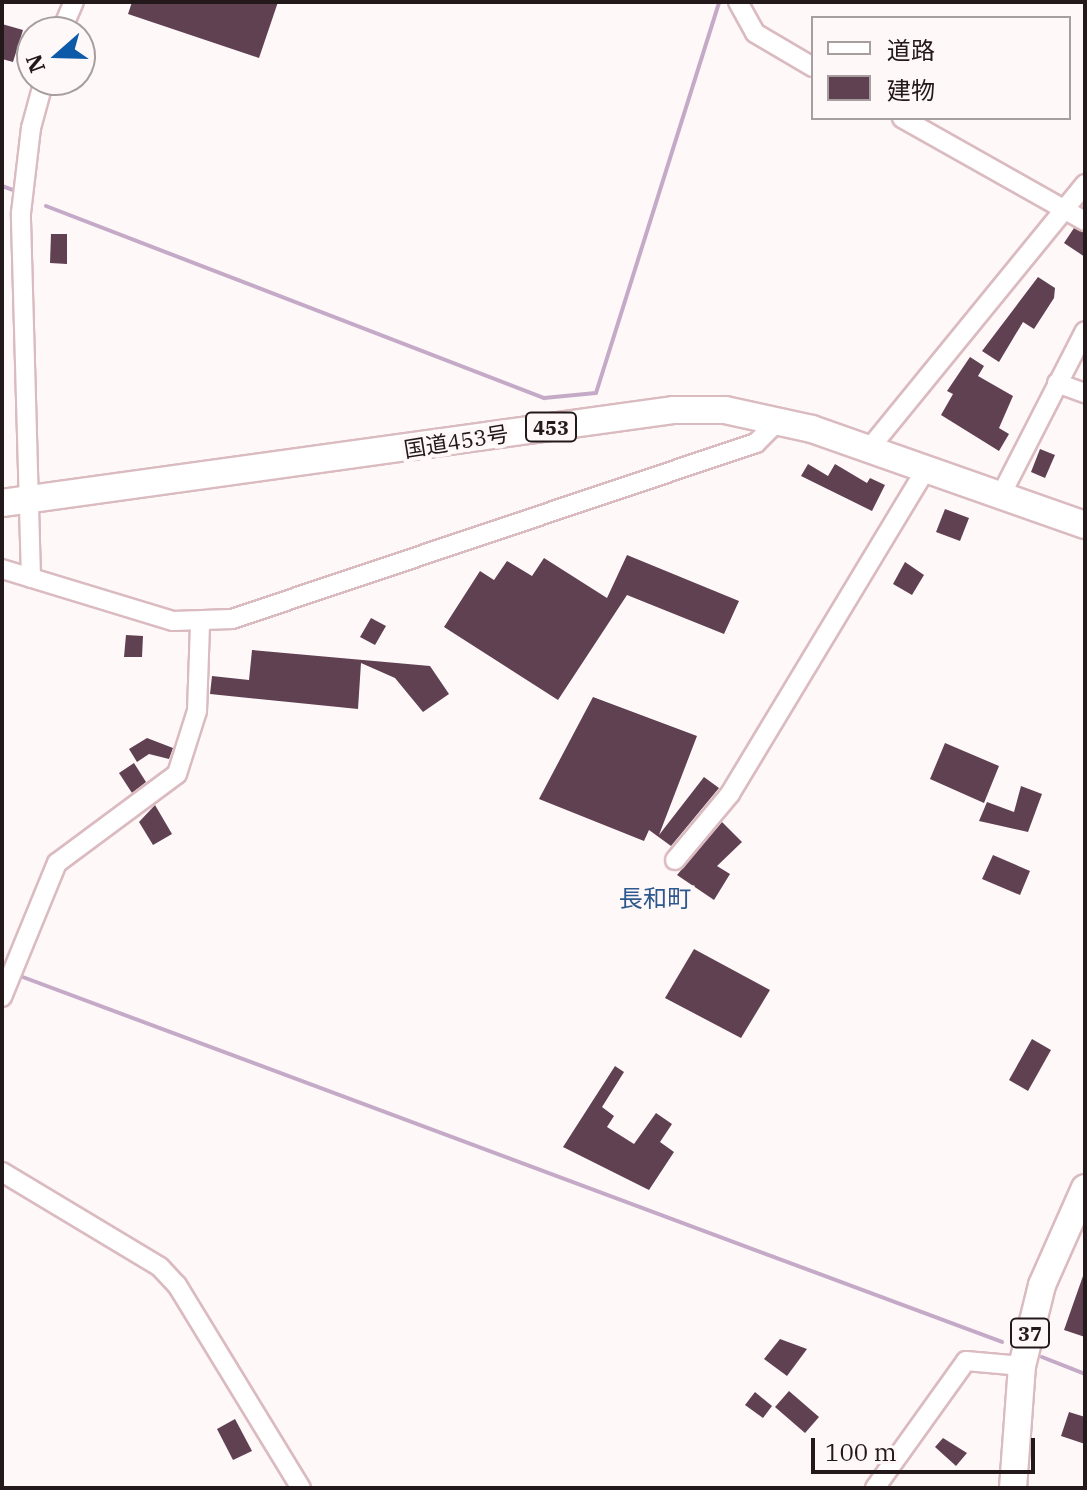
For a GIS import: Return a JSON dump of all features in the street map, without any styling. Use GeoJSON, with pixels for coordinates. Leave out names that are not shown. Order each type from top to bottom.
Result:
{"type":"FeatureCollection","features":[{"type":"Feature","properties":{"kind":"highway","name":"国道453号"},"geometry":{"type":"LineString","coordinates":[[15,502],[673,410],[725,410],[779,420],[1085,525]]}},
{"type":"Feature","properties":{"kind":"highway","name":"37"},"geometry":{"type":"LineString","coordinates":[[1013,1488],[1022,1366],[1042,1285],[1085,1188]]}},
{"type":"Feature","properties":{"kind":"street"},"geometry":{"type":"LineString","coordinates":[[738,2],[755,33],[811,66]]}},
{"type":"Feature","properties":{"kind":"street"},"geometry":{"type":"LineString","coordinates":[[31,578],[15,502],[21,213],[31,128],[40,96]]}},
{"type":"Feature","properties":{"kind":"street"},"geometry":{"type":"LineString","coordinates":[[906,120],[1085,221]]}},
{"type":"Feature","properties":{"kind":"street"},"geometry":{"type":"LineString","coordinates":[[869,449],[1085,184]]}},
{"type":"Feature","properties":{"kind":"street"},"geometry":{"type":"LineString","coordinates":[[1001,495],[1085,331]]}},
{"type":"Feature","properties":{"kind":"street"},"geometry":{"type":"LineString","coordinates":[[1057,383],[1085,393]]}},
{"type":"Feature","properties":{"kind":"street"},"geometry":{"type":"LineString","coordinates":[[2,569],[121,608],[200,623],[276,605],[756,443],[779,420]]}},
{"type":"Feature","properties":{"kind":"street"},"geometry":{"type":"LineString","coordinates":[[675,860],[730,794],[926,469]]}},
{"type":"Feature","properties":{"kind":"street"},"geometry":{"type":"LineString","coordinates":[[2,997],[57,863],[177,774],[197,711],[200,623]]}},
{"type":"Feature","properties":{"kind":"street"},"geometry":{"type":"LineString","coordinates":[[2,1172],[160,1267],[177,1285],[301,1488]]}},
{"type":"Feature","properties":{"kind":"street"},"geometry":{"type":"LineString","coordinates":[[875,1488],[966,1361],[1022,1366]]}},
{"type":"Feature","properties":{"kind":"building"},"geometry":{"type":"Polygon","coordinates":[[[132,2],[278,2],[259,58],[128,14],[132,2]]]}},
{"type":"Feature","properties":{"kind":"building"},"geometry":{"type":"Polygon","coordinates":[[[2,24],[16,28],[16,52],[13,62],[2,59],[2,24]]]}},
{"type":"Feature","properties":{"kind":"building"},"geometry":{"type":"Polygon","coordinates":[[[1074,228],[1085,233],[1085,257],[1064,243],[1074,228]]]}},
{"type":"Feature","properties":{"kind":"building"},"geometry":{"type":"Polygon","coordinates":[[[51,234],[67,234],[67,264],[50,263],[51,234]]]}},
{"type":"Feature","properties":{"kind":"building"},"geometry":{"type":"Polygon","coordinates":[[[1038,277],[1055,288],[1054,298],[1034,329],[1023,322],[999,362],[982,351],[1038,277]]]}},
{"type":"Feature","properties":{"kind":"building"},"geometry":{"type":"Polygon","coordinates":[[[970,357],[984,366],[978,376],[1013,396],[999,428],[1009,434],[999,451],[941,415],[953,394],[947,391],[970,357]]]}},
{"type":"Feature","properties":{"kind":"building"},"geometry":{"type":"Polygon","coordinates":[[[1040,449],[1055,455],[1045,478],[1031,472],[1040,449]]]}},
{"type":"Feature","properties":{"kind":"building"},"geometry":{"type":"Polygon","coordinates":[[[808,464],[828,476],[835,464],[867,483],[870,478],[885,485],[872,511],[801,476],[808,464]]]}},
{"type":"Feature","properties":{"kind":"building"},"geometry":{"type":"Polygon","coordinates":[[[945,509],[969,518],[960,541],[936,532],[945,509]]]}},
{"type":"Feature","properties":{"kind":"building"},"geometry":{"type":"Polygon","coordinates":[[[627,555],[739,601],[724,634],[627,595],[558,700],[444,627],[480,571],[494,580],[507,561],[532,576],[544,558],[607,598],[627,555]]]}},
{"type":"Feature","properties":{"kind":"building"},"geometry":{"type":"Polygon","coordinates":[[[905,562],[924,575],[912,595],[893,584],[905,562]]]}},
{"type":"Feature","properties":{"kind":"building"},"geometry":{"type":"Polygon","coordinates":[[[371,618],[386,626],[375,645],[360,637],[371,618]]]}},
{"type":"Feature","properties":{"kind":"building"},"geometry":{"type":"Polygon","coordinates":[[[126,635],[143,636],[142,657],[124,657],[126,635]]]}},
{"type":"Feature","properties":{"kind":"building"},"geometry":{"type":"Polygon","coordinates":[[[252,650],[430,666],[449,694],[423,712],[395,678],[361,663],[358,709],[210,694],[212,676],[249,680],[252,650]]]}},
{"type":"Feature","properties":{"kind":"building"},"geometry":{"type":"Polygon","coordinates":[[[593,697],[697,736],[659,835],[704,777],[719,788],[671,846],[649,830],[644,841],[539,799],[593,697]]]}},
{"type":"Feature","properties":{"kind":"building"},"geometry":{"type":"Polygon","coordinates":[[[147,738],[173,748],[169,759],[149,754],[137,762],[129,749],[147,738]]]}},
{"type":"Feature","properties":{"kind":"building"},"geometry":{"type":"Polygon","coordinates":[[[945,743],[999,766],[984,803],[930,779],[945,743]]]}},
{"type":"Feature","properties":{"kind":"building"},"geometry":{"type":"Polygon","coordinates":[[[134,763],[146,782],[132,793],[119,773],[134,763]]]}},
{"type":"Feature","properties":{"kind":"building"},"geometry":{"type":"Polygon","coordinates":[[[1021,786],[1042,794],[1028,832],[979,821],[987,802],[1014,812],[1021,786]]]}},
{"type":"Feature","properties":{"kind":"building"},"geometry":{"type":"Polygon","coordinates":[[[155,805],[172,834],[153,845],[139,822],[155,805]]]}},
{"type":"Feature","properties":{"kind":"building"},"geometry":{"type":"Polygon","coordinates":[[[722,822],[742,842],[717,866],[730,874],[714,900],[677,875],[722,822]]]}},
{"type":"Feature","properties":{"kind":"building"},"geometry":{"type":"Polygon","coordinates":[[[993,855],[1030,871],[1020,895],[982,879],[993,855]]]}},
{"type":"Feature","properties":{"kind":"building"},"geometry":{"type":"Polygon","coordinates":[[[694,949],[770,990],[741,1038],[665,998],[694,949]]]}},
{"type":"Feature","properties":{"kind":"building"},"geometry":{"type":"Polygon","coordinates":[[[1032,1039],[1051,1050],[1028,1091],[1009,1080],[1032,1039]]]}},
{"type":"Feature","properties":{"kind":"building"},"geometry":{"type":"Polygon","coordinates":[[[615,1066],[624,1072],[602,1107],[614,1116],[607,1127],[634,1144],[656,1113],[672,1124],[660,1142],[674,1152],[649,1190],[563,1147],[615,1066]]]}},
{"type":"Feature","properties":{"kind":"building"},"geometry":{"type":"Polygon","coordinates":[[[1085,1276],[1085,1337],[1064,1330],[1085,1276]]]}},
{"type":"Feature","properties":{"kind":"building"},"geometry":{"type":"Polygon","coordinates":[[[780,1339],[807,1349],[787,1376],[764,1359],[780,1339]]]}},
{"type":"Feature","properties":{"kind":"building"},"geometry":{"type":"Polygon","coordinates":[[[789,1391],[819,1417],[805,1433],[775,1407],[789,1391]]]}},
{"type":"Feature","properties":{"kind":"building"},"geometry":{"type":"Polygon","coordinates":[[[755,1392],[772,1406],[763,1418],[745,1405],[755,1392]]]}},
{"type":"Feature","properties":{"kind":"building"},"geometry":{"type":"Polygon","coordinates":[[[1069,1412],[1085,1417],[1085,1444],[1061,1436],[1069,1412]]]}},
{"type":"Feature","properties":{"kind":"building"},"geometry":{"type":"Polygon","coordinates":[[[235,1419],[252,1451],[233,1460],[217,1429],[235,1419]]]}},
{"type":"Feature","properties":{"kind":"building"},"geometry":{"type":"Polygon","coordinates":[[[943,1438],[967,1453],[956,1466],[935,1447],[943,1438]]]}},
{"type":"Feature","properties":{"kind":"waterway"},"geometry":{"type":"LineString","coordinates":[[46,206],[544,398],[596,393],[719,2]]}},
{"type":"Feature","properties":{"kind":"waterway"},"geometry":{"type":"LineString","coordinates":[[2,186],[13,190]]}},
{"type":"Feature","properties":{"kind":"waterway"},"geometry":{"type":"LineString","coordinates":[[20,976],[1002,1342]]}},
{"type":"Feature","properties":{"kind":"waterway"},"geometry":{"type":"LineString","coordinates":[[1042,1357],[1085,1374]]}},
{"type":"Feature","properties":{"kind":"district","name":"長和町"},"geometry":{"type":"Point","coordinates":[655,899]}}]}
